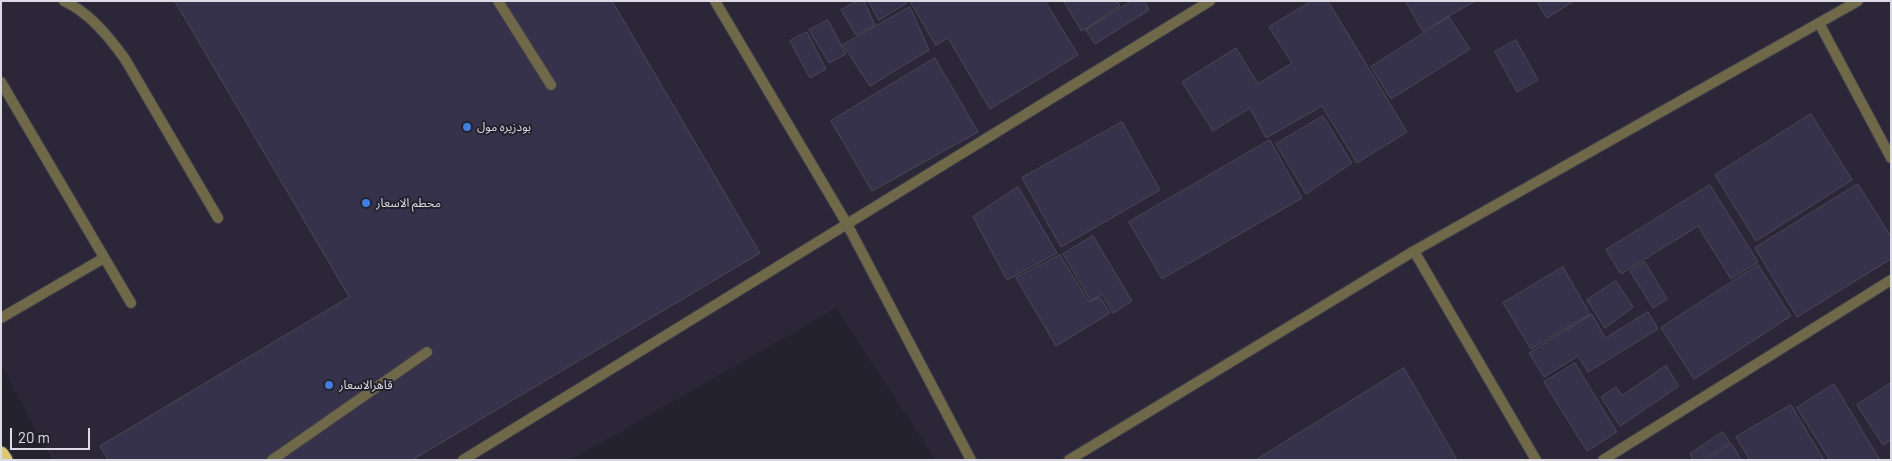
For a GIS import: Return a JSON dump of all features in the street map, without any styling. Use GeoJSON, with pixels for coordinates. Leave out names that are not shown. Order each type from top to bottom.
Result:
{"type":"FeatureCollection","features":[{"type":"Feature","properties":{"kind":"highway"},"geometry":{"type":"LineString","coordinates":[[1,454],[5,460]]}},
{"type":"Feature","properties":{"kind":"lane"},"geometry":{"type":"LineString","coordinates":[[64,1],[90,18],[125,59],[218,218]]}},
{"type":"Feature","properties":{"kind":"lane"},"geometry":{"type":"LineString","coordinates":[[498,1],[552,86]]}},
{"type":"Feature","properties":{"kind":"lane"},"geometry":{"type":"LineString","coordinates":[[715,1],[847,224],[972,460]]}},
{"type":"Feature","properties":{"kind":"lane"},"geometry":{"type":"LineString","coordinates":[[464,460],[1210,1]]}},
{"type":"Feature","properties":{"kind":"lane"},"geometry":{"type":"LineString","coordinates":[[1069,460],[1414,251],[1858,1]]}},
{"type":"Feature","properties":{"kind":"lane"},"geometry":{"type":"LineString","coordinates":[[1819,23],[1891,158]]}},
{"type":"Feature","properties":{"kind":"lane"},"geometry":{"type":"LineString","coordinates":[[1,82],[4,96],[131,303]]}},
{"type":"Feature","properties":{"kind":"lane"},"geometry":{"type":"LineString","coordinates":[[1414,251],[1536,460]]}},
{"type":"Feature","properties":{"kind":"lane"},"geometry":{"type":"LineString","coordinates":[[1,318],[104,258]]}},
{"type":"Feature","properties":{"kind":"lane"},"geometry":{"type":"LineString","coordinates":[[1603,460],[1891,280]]}},
{"type":"Feature","properties":{"kind":"lane"},"geometry":{"type":"LineString","coordinates":[[272,460],[427,352]]}},
{"type":"Feature","properties":{"kind":"shaded area"},"geometry":{"type":"Polygon","coordinates":[[[1,1],[1891,1],[1891,460],[936,460],[836,308],[571,460],[52,460],[1,365],[1,1]]]}},
{"type":"Feature","properties":{"kind":"building","name":"بودزيره مول"},"geometry":{"type":"Polygon","coordinates":[[[175,1],[612,1],[760,253],[412,460],[108,460],[100,446],[349,297],[175,1]]]}},
{"type":"Feature","properties":{"kind":"building"},"geometry":{"type":"Polygon","coordinates":[[[858,1],[864,1],[875,25],[856,35],[841,10],[858,1]]]}},
{"type":"Feature","properties":{"kind":"building"},"geometry":{"type":"Polygon","coordinates":[[[869,1],[906,1],[907,3],[879,20],[869,1]]]}},
{"type":"Feature","properties":{"kind":"building"},"geometry":{"type":"Polygon","coordinates":[[[910,1],[1045,1],[1078,55],[990,109],[948,38],[936,45],[910,1]]]}},
{"type":"Feature","properties":{"kind":"building"},"geometry":{"type":"Polygon","coordinates":[[[1064,1],[1117,1],[1120,6],[1082,31],[1064,1]]]}},
{"type":"Feature","properties":{"kind":"building"},"geometry":{"type":"Polygon","coordinates":[[[1132,1],[1145,1],[1149,10],[1095,44],[1086,30],[1132,1]]]}},
{"type":"Feature","properties":{"kind":"building"},"geometry":{"type":"Polygon","coordinates":[[[1312,1],[1328,1],[1407,132],[1357,163],[1322,106],[1266,138],[1250,108],[1213,131],[1182,82],[1236,48],[1258,84],[1292,63],[1269,27],[1312,1]]]}},
{"type":"Feature","properties":{"kind":"building"},"geometry":{"type":"Polygon","coordinates":[[[1406,1],[1475,1],[1423,31],[1406,1]]]}},
{"type":"Feature","properties":{"kind":"building"},"geometry":{"type":"Polygon","coordinates":[[[1537,1],[1574,1],[1547,18],[1537,1]]]}},
{"type":"Feature","properties":{"kind":"building"},"geometry":{"type":"Polygon","coordinates":[[[910,7],[929,50],[870,86],[843,45],[910,7]]]}},
{"type":"Feature","properties":{"kind":"building"},"geometry":{"type":"Polygon","coordinates":[[[1449,17],[1470,49],[1391,99],[1371,67],[1449,17]]]}},
{"type":"Feature","properties":{"kind":"building"},"geometry":{"type":"Polygon","coordinates":[[[828,20],[846,54],[829,63],[809,30],[828,20]]]}},
{"type":"Feature","properties":{"kind":"building"},"geometry":{"type":"Polygon","coordinates":[[[807,32],[826,69],[810,78],[790,41],[807,32]]]}},
{"type":"Feature","properties":{"kind":"building"},"geometry":{"type":"Polygon","coordinates":[[[1516,40],[1538,80],[1517,92],[1495,52],[1516,40]]]}},
{"type":"Feature","properties":{"kind":"building"},"geometry":{"type":"Polygon","coordinates":[[[935,58],[978,132],[872,191],[831,121],[935,58]]]}},
{"type":"Feature","properties":{"kind":"building"},"geometry":{"type":"Polygon","coordinates":[[[1811,114],[1852,180],[1756,241],[1715,175],[1811,114]]]}},
{"type":"Feature","properties":{"kind":"building"},"geometry":{"type":"Polygon","coordinates":[[[1323,116],[1352,163],[1306,194],[1276,144],[1323,116]]]}},
{"type":"Feature","properties":{"kind":"building"},"geometry":{"type":"Polygon","coordinates":[[[1122,122],[1160,190],[1061,247],[1022,178],[1122,122]]]}},
{"type":"Feature","properties":{"kind":"building"},"geometry":{"type":"Polygon","coordinates":[[[1270,140],[1302,198],[1162,279],[1129,222],[1270,140]]]}},
{"type":"Feature","properties":{"kind":"building"},"geometry":{"type":"Polygon","coordinates":[[[1858,184],[1891,237],[1891,259],[1797,317],[1755,248],[1858,184]]]}},
{"type":"Feature","properties":{"kind":"building"},"geometry":{"type":"Polygon","coordinates":[[[1710,185],[1758,262],[1731,279],[1698,226],[1621,274],[1606,250],[1710,185]]]}},
{"type":"Feature","properties":{"kind":"building"},"geometry":{"type":"Polygon","coordinates":[[[1018,187],[1057,253],[1007,280],[973,217],[1018,187]]]}},
{"type":"Feature","properties":{"kind":"building"},"geometry":{"type":"Polygon","coordinates":[[[1093,236],[1132,301],[1113,313],[1102,294],[1091,301],[1063,254],[1093,236]]]}},
{"type":"Feature","properties":{"kind":"building"},"geometry":{"type":"Polygon","coordinates":[[[1060,255],[1089,302],[1100,297],[1110,313],[1056,346],[1016,278],[1060,255]]]}},
{"type":"Feature","properties":{"kind":"building"},"geometry":{"type":"Polygon","coordinates":[[[1645,262],[1667,299],[1653,308],[1630,271],[1645,262]]]}},
{"type":"Feature","properties":{"kind":"building"},"geometry":{"type":"Polygon","coordinates":[[[1758,265],[1791,316],[1694,379],[1661,328],[1758,265]]]}},
{"type":"Feature","properties":{"kind":"building"},"geometry":{"type":"Polygon","coordinates":[[[1563,267],[1590,314],[1531,349],[1503,303],[1563,267]]]}},
{"type":"Feature","properties":{"kind":"building"},"geometry":{"type":"Polygon","coordinates":[[[1616,281],[1633,307],[1605,328],[1587,300],[1616,281]]]}},
{"type":"Feature","properties":{"kind":"building"},"geometry":{"type":"Polygon","coordinates":[[[1648,312],[1658,329],[1588,372],[1578,356],[1544,377],[1529,353],[1592,314],[1605,338],[1648,312]]]}},
{"type":"Feature","properties":{"kind":"building"},"geometry":{"type":"Polygon","coordinates":[[[1575,363],[1617,432],[1587,451],[1544,382],[1575,363]]]}},
{"type":"Feature","properties":{"kind":"building"},"geometry":{"type":"Polygon","coordinates":[[[1666,366],[1679,386],[1620,426],[1601,397],[1616,387],[1622,395],[1666,366]]]}},
{"type":"Feature","properties":{"kind":"building"},"geometry":{"type":"Polygon","coordinates":[[[1404,368],[1457,460],[1256,460],[1404,368]]]}},
{"type":"Feature","properties":{"kind":"building"},"geometry":{"type":"Polygon","coordinates":[[[1891,383],[1891,440],[1883,445],[1857,405],[1891,383]]]}},
{"type":"Feature","properties":{"kind":"building"},"geometry":{"type":"Polygon","coordinates":[[[1834,384],[1880,460],[1830,460],[1797,408],[1834,384]]]}},
{"type":"Feature","properties":{"kind":"building"},"geometry":{"type":"Polygon","coordinates":[[[1791,405],[1824,460],[1750,460],[1736,437],[1791,405]]]}},
{"type":"Feature","properties":{"kind":"building"},"geometry":{"type":"Polygon","coordinates":[[[1723,432],[1730,443],[1703,460],[1693,460],[1690,454],[1723,432]]]}},
{"type":"Feature","properties":{"kind":"building"},"geometry":{"type":"Polygon","coordinates":[[[1732,444],[1741,460],[1707,460],[1732,444]]]}},
{"type":"Feature","properties":{"kind":"place","name":"بودزيره مول"},"geometry":{"type":"Point","coordinates":[467,127]}},
{"type":"Feature","properties":{"kind":"place","name":"محطم الاسعار"},"geometry":{"type":"Point","coordinates":[366,203]}},
{"type":"Feature","properties":{"kind":"place","name":"قاهرالاسعار"},"geometry":{"type":"Point","coordinates":[329,385]}}]}
